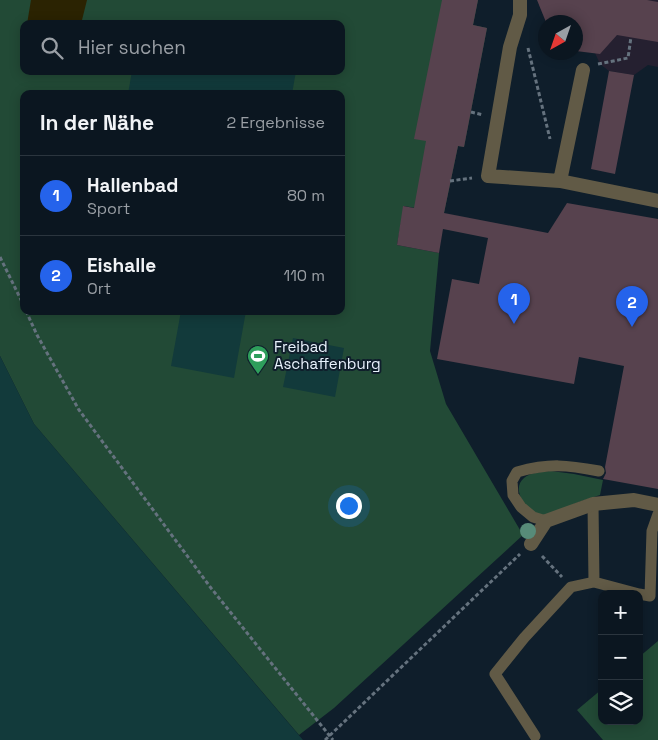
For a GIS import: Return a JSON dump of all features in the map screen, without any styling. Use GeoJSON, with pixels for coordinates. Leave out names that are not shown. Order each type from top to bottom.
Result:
{"type":"FeatureCollection","features":[{"type":"Feature","properties":{"kind":"street"},"geometry":{"type":"LineString","coordinates":[[520,0],[520,15],[510,47],[488,176],[560,181],[658,201]]}},
{"type":"Feature","properties":{"kind":"street"},"geometry":{"type":"LineString","coordinates":[[560,181],[583,70]]}},
{"type":"Feature","properties":{"kind":"street"},"geometry":{"type":"LineString","coordinates":[[531,544],[546,521],[594,504],[634,500],[658,505]]}},
{"type":"Feature","properties":{"kind":"lane"},"geometry":{"type":"LineString","coordinates":[[546,521],[533,517],[521,507],[513,495],[512,481],[517,472],[549,465],[576,466],[599,471]]}},
{"type":"Feature","properties":{"kind":"lane"},"geometry":{"type":"LineString","coordinates":[[594,504],[594,582]]}},
{"type":"Feature","properties":{"kind":"lane"},"geometry":{"type":"LineString","coordinates":[[535,736],[495,674],[524,638],[571,587],[594,582],[646,595],[652,531],[658,514]]}},
{"type":"Feature","properties":{"kind":"path"},"geometry":{"type":"LineString","coordinates":[[600,64],[628,58],[631,37]]}},
{"type":"Feature","properties":{"kind":"path"},"geometry":{"type":"LineString","coordinates":[[527,43],[552,144]]}},
{"type":"Feature","properties":{"kind":"path"},"geometry":{"type":"LineString","coordinates":[[450,181],[488,176]]}},
{"type":"Feature","properties":{"kind":"path"},"geometry":{"type":"LineString","coordinates":[[0,256],[20,298]]}},
{"type":"Feature","properties":{"kind":"path"},"geometry":{"type":"LineString","coordinates":[[28,315],[79,410],[211,588],[331,738]]}},
{"type":"Feature","properties":{"kind":"path"},"geometry":{"type":"LineString","coordinates":[[325,740],[331,738],[531,544],[571,587]]}},
{"type":"Feature","properties":{"kind":"shaded area","name":"Freibad Aschaffenburg"},"geometry":{"type":"Polygon","coordinates":[[[0,0],[478,0],[473,25],[487,28],[464,147],[458,146],[444,213],[404,206],[397,245],[439,253],[430,351],[446,404],[523,535],[334,708],[299,735],[34,424],[0,356],[0,0]]]}},
{"type":"Feature","properties":{"kind":"shaded area"},"geometry":{"type":"Polygon","coordinates":[[[539,0],[658,0],[658,67],[648,65],[634,75],[609,71],[600,64],[595,53],[583,51],[583,15],[543,15],[539,0]]]}},
{"type":"Feature","properties":{"kind":"shaded area"},"geometry":{"type":"Polygon","coordinates":[[[131,75],[295,75],[293,90],[129,90],[131,75]]]}},
{"type":"Feature","properties":{"kind":"shaded area"},"geometry":{"type":"Polygon","coordinates":[[[180,315],[245,315],[234,378],[171,366],[180,315]]]}},
{"type":"Feature","properties":{"kind":"shaded area"},"geometry":{"type":"Polygon","coordinates":[[[293,338],[344,348],[335,397],[283,387],[293,338]]]}},
{"type":"Feature","properties":{"kind":"shaded area"},"geometry":{"type":"Polygon","coordinates":[[[0,356],[34,424],[303,740],[0,740],[0,356]]]}},
{"type":"Feature","properties":{"kind":"shaded area"},"geometry":{"type":"Polygon","coordinates":[[[551,471],[603,480],[600,495],[574,504],[556,514],[539,515],[528,508],[521,498],[519,493],[520,482],[527,476],[551,471]]]}},
{"type":"Feature","properties":{"kind":"shaded area"},"geometry":{"type":"Polygon","coordinates":[[[658,641],[658,740],[603,740],[577,710],[598,692],[598,725],[643,725],[643,654],[658,641]]]}},
{"type":"Feature","properties":{"kind":"sand"},"geometry":{"type":"Polygon","coordinates":[[[31,0],[87,0],[82,20],[28,20],[31,0]]]}},
{"type":"Feature","properties":{"kind":"building"},"geometry":{"type":"Polygon","coordinates":[[[442,0],[478,0],[473,25],[487,28],[464,147],[458,146],[444,213],[548,233],[567,203],[658,219],[658,489],[603,479],[606,473],[605,467],[624,366],[579,357],[574,384],[437,359],[452,279],[479,284],[488,238],[443,229],[439,253],[397,245],[403,206],[414,208],[426,141],[414,139],[442,0]]]}},
{"type":"Feature","properties":{"kind":"building"},"geometry":{"type":"Polygon","coordinates":[[[537,0],[647,0],[658,2],[658,42],[617,35],[600,54],[583,52],[583,15],[543,15],[537,0]]]}},
{"type":"Feature","properties":{"kind":"building"},"geometry":{"type":"Polygon","coordinates":[[[609,71],[634,75],[615,174],[591,169],[609,71]]]}},
{"type":"Feature","properties":{"kind":"place","name":"Hallenbad"},"geometry":{"type":"Point","coordinates":[514,324]}},
{"type":"Feature","properties":{"kind":"place","name":"Eishalle"},"geometry":{"type":"Point","coordinates":[632,327]}},
{"type":"Feature","properties":{"kind":"place","name":"Freibad Aschaffenburg"},"geometry":{"type":"Point","coordinates":[258,375]}}]}
